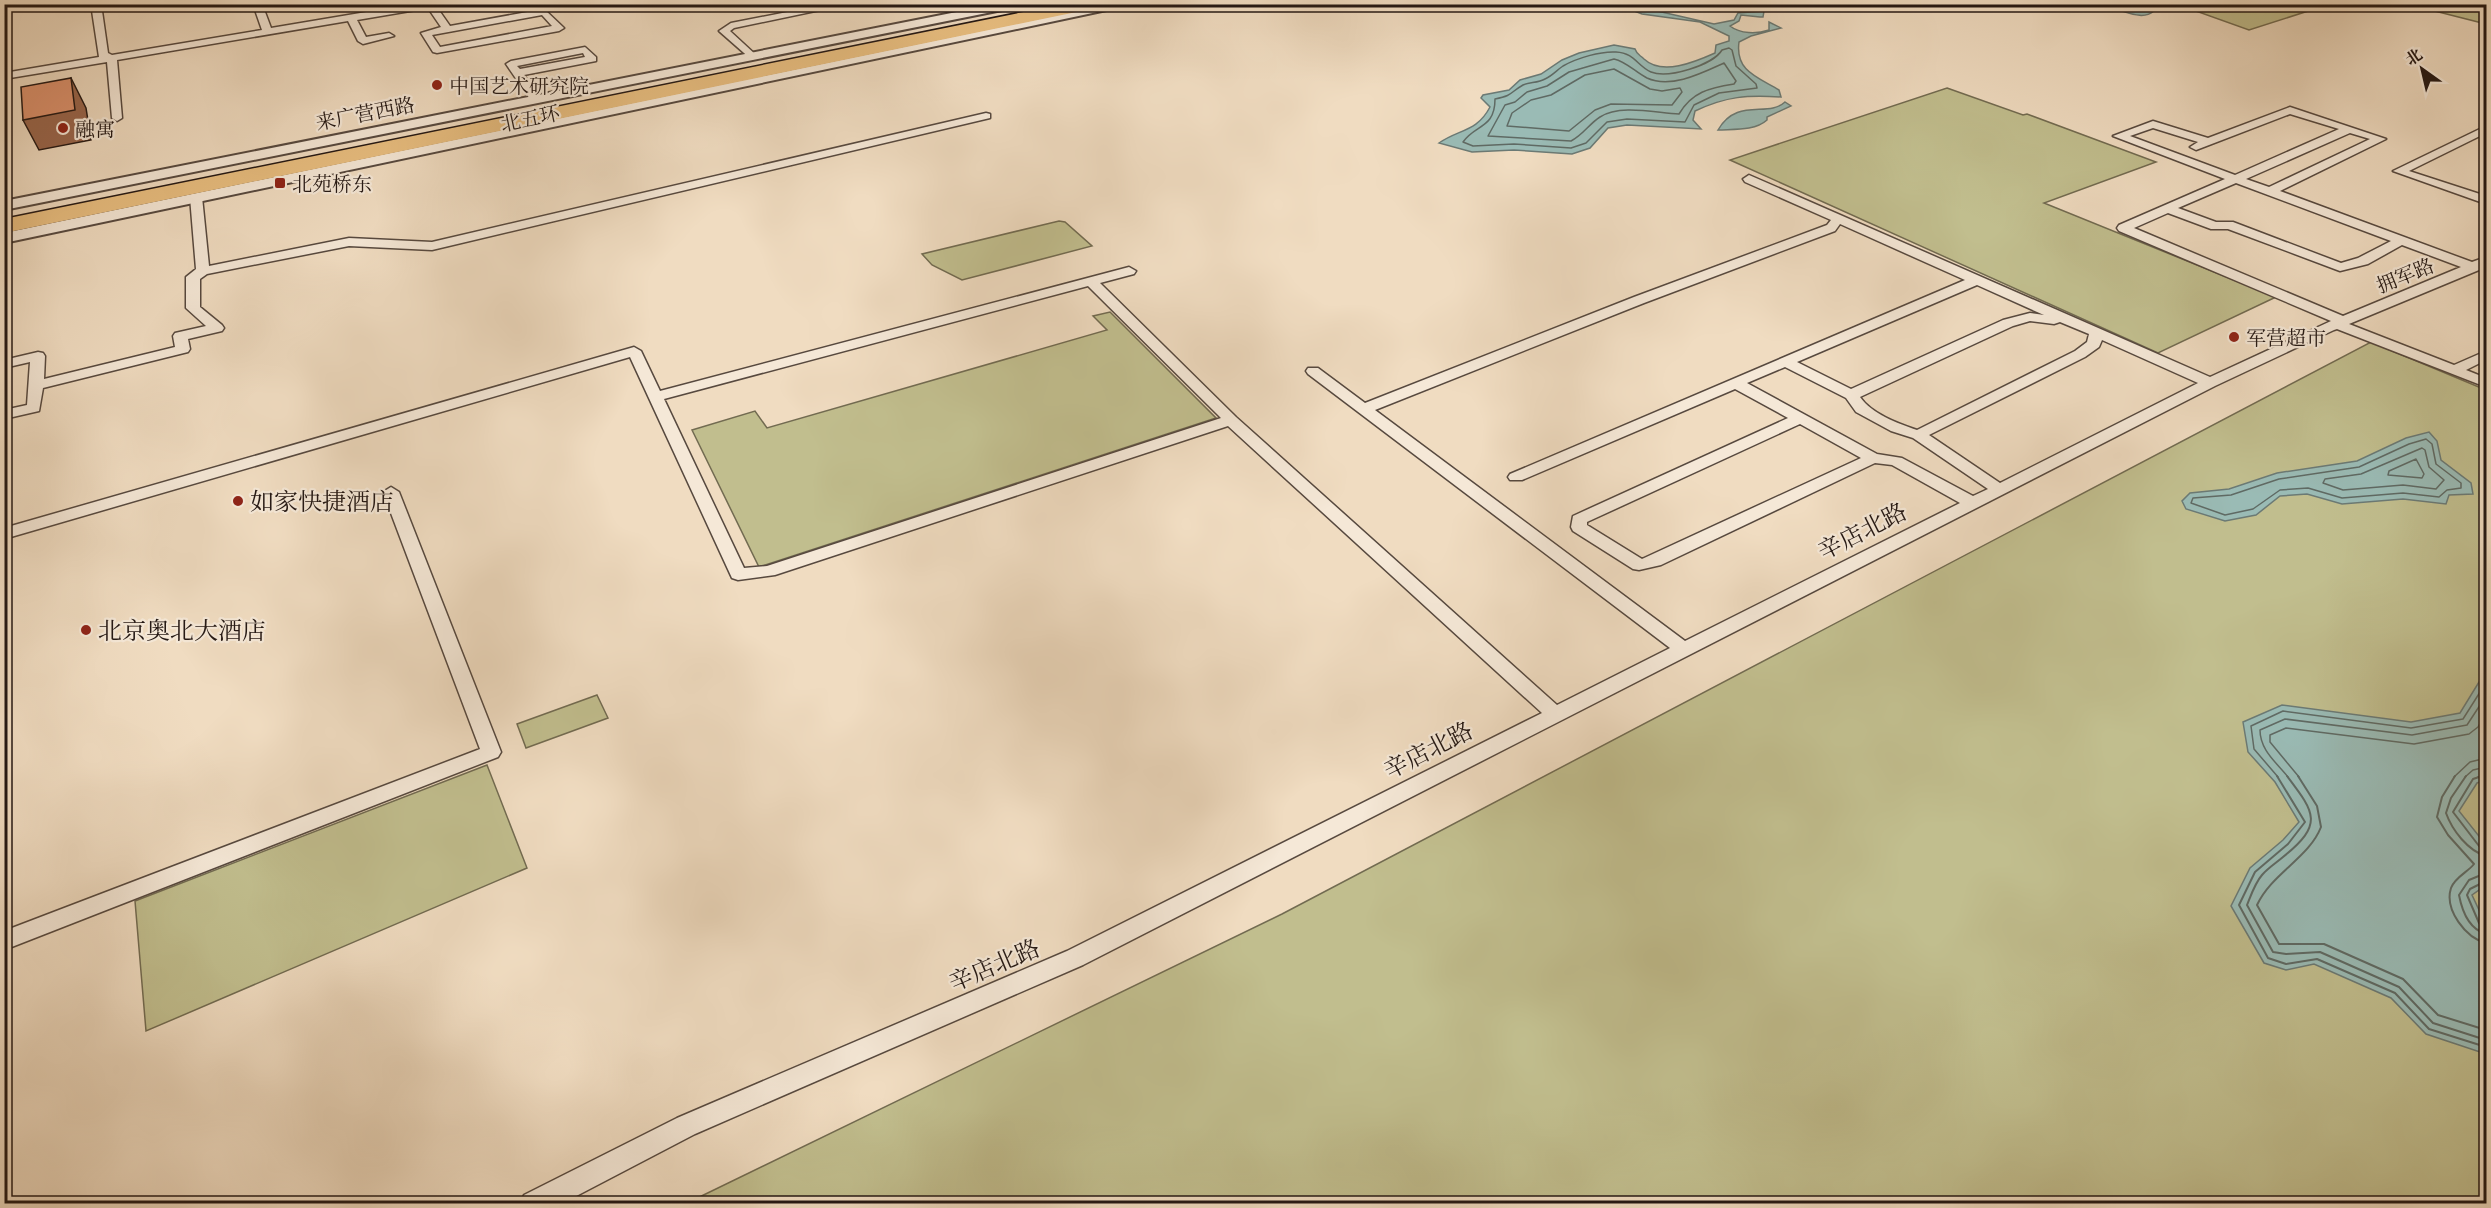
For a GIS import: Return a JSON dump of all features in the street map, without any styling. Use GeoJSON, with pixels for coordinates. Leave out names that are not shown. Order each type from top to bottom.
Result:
{"type":"FeatureCollection","features":[{"type":"Feature","properties":{"kind":"highway","name":"北五环"},"geometry":{"type":"LineString","coordinates":[[4,216],[1052,4]]}},
{"type":"Feature","properties":{"kind":"highway","name":"北五环"},"geometry":{"type":"LineString","coordinates":[[4,226],[1091,4]]}},
{"type":"Feature","properties":{"kind":"highway"},"geometry":{"type":"LineString","coordinates":[[297,157],[424,122]]}},
{"type":"Feature","properties":{"kind":"highway"},"geometry":{"type":"LineString","coordinates":[[4,232],[129,201]]}},
{"type":"Feature","properties":{"kind":"street"},"geometry":{"type":"LineString","coordinates":[[96,4],[103,55],[112,58]]}},
{"type":"Feature","properties":{"kind":"street"},"geometry":{"type":"LineString","coordinates":[[257,4],[268,32]]}},
{"type":"Feature","properties":{"kind":"street"},"geometry":{"type":"LineString","coordinates":[[752,57],[724,31],[731,26],[845,4]]}},
{"type":"Feature","properties":{"kind":"street","name":"来广营西路"},"geometry":{"type":"LineString","coordinates":[[4,206],[1017,4]]}},
{"type":"Feature","properties":{"kind":"street"},"geometry":{"type":"LineString","coordinates":[[4,238],[1130,4]]}},
{"type":"Feature","properties":{"kind":"street"},"geometry":{"type":"LineString","coordinates":[[4,76],[432,5],[447,29]]}},
{"type":"Feature","properties":{"kind":"street"},"geometry":{"type":"LineString","coordinates":[[544,12],[559,28],[437,50],[426,33],[447,29],[544,12]]}},
{"type":"Feature","properties":{"kind":"street"},"geometry":{"type":"LineString","coordinates":[[351,18],[363,40],[389,36]]}},
{"type":"Feature","properties":{"kind":"street"},"geometry":{"type":"LineString","coordinates":[[585,50],[592,59],[512,66],[585,50]]}},
{"type":"Feature","properties":{"kind":"street"},"geometry":{"type":"LineString","coordinates":[[112,58],[117,118]]}},
{"type":"Feature","properties":{"kind":"street"},"geometry":{"type":"LineString","coordinates":[[512,66],[536,100]]}},
{"type":"Feature","properties":{"kind":"street"},"geometry":{"type":"LineString","coordinates":[[2174,156],[2205,141],[2290,110],[2380,139],[2269,192]]}},
{"type":"Feature","properties":{"kind":"street"},"geometry":{"type":"LineString","coordinates":[[36,385],[183,349],[180,336],[217,328],[193,308],[193,277],[203,271],[349,242],[432,246],[986,116]]}},
{"type":"Feature","properties":{"kind":"street"},"geometry":{"type":"LineString","coordinates":[[2205,141],[2153,124],[2119,136],[2400,241],[2480,264]]}},
{"type":"Feature","properties":{"kind":"street"},"geometry":{"type":"LineString","coordinates":[[2349,129],[2123,228],[2283,294],[2340,322],[2487,383]]}},
{"type":"Feature","properties":{"kind":"street"},"geometry":{"type":"LineString","coordinates":[[2487,129],[2399,171],[2487,200]]}},
{"type":"Feature","properties":{"kind":"street"},"geometry":{"type":"LineString","coordinates":[[1749,179],[2210,383]]}},
{"type":"Feature","properties":{"kind":"street"},"geometry":{"type":"LineString","coordinates":[[196,197],[203,271]]}},
{"type":"Feature","properties":{"kind":"street"},"geometry":{"type":"LineString","coordinates":[[2168,209],[2215,226],[2229,225],[2340,267],[2363,261],[2400,241]]}},
{"type":"Feature","properties":{"kind":"street"},"geometry":{"type":"LineString","coordinates":[[1364,409],[1639,300],[1831,228],[1838,218]]}},
{"type":"Feature","properties":{"kind":"street","name":"拥军路"},"geometry":{"type":"LineString","coordinates":[[2340,322],[2480,264]]}},
{"type":"Feature","properties":{"kind":"street"},"geometry":{"type":"LineString","coordinates":[[655,397],[1130,271]]}},
{"type":"Feature","properties":{"kind":"street"},"geometry":{"type":"LineString","coordinates":[[1516,477],[1976,280]]}},
{"type":"Feature","properties":{"kind":"street"},"geometry":{"type":"LineString","coordinates":[[1091,281],[1231,420],[1555,714]]}},
{"type":"Feature","properties":{"kind":"street"},"geometry":{"type":"LineString","coordinates":[[1851,395],[2008,323],[2030,317],[2072,322]]}},
{"type":"Feature","properties":{"kind":"street","name":"辛店北路"},"geometry":{"type":"LineString","coordinates":[[533,1203],[686,1126],[1075,958],[2210,383],[2340,322]]}},
{"type":"Feature","properties":{"kind":"street"},"geometry":{"type":"LineString","coordinates":[[1918,435],[2080,354],[2094,344],[2096,333]]}},
{"type":"Feature","properties":{"kind":"street"},"geometry":{"type":"LineString","coordinates":[[4,534],[634,351],[738,574],[769,572],[1231,420]]}},
{"type":"Feature","properties":{"kind":"street"},"geometry":{"type":"LineString","coordinates":[[2455,370],[2487,355]]}},
{"type":"Feature","properties":{"kind":"street"},"geometry":{"type":"LineString","coordinates":[[4,364],[38,356],[34,408],[4,415]]}},
{"type":"Feature","properties":{"kind":"street"},"geometry":{"type":"LineString","coordinates":[[1787,362],[1851,395],[1862,409],[1896,428],[1918,435],[2000,490]]}},
{"type":"Feature","properties":{"kind":"street"},"geometry":{"type":"LineString","coordinates":[[1313,371],[1683,649]]}},
{"type":"Feature","properties":{"kind":"street"},"geometry":{"type":"LineString","coordinates":[[1736,383],[1873,458],[1896,461],[1973,503]]}},
{"type":"Feature","properties":{"kind":"street"},"geometry":{"type":"LineString","coordinates":[[1800,418],[1579,519],[1579,527],[1639,565],[1873,458]]}},
{"type":"Feature","properties":{"kind":"street"},"geometry":{"type":"LineString","coordinates":[[4,941],[491,752],[391,492]]}},
{"type":"Feature","properties":{"kind":"shaded area"},"geometry":{"type":"Polygon","coordinates":[[[2179,4],[2327,5],[2249,30],[2179,4]]]}},
{"type":"Feature","properties":{"kind":"shaded area"},"geometry":{"type":"Polygon","coordinates":[[[2411,5],[2486,5],[2486,24],[2411,5]]]}},
{"type":"Feature","properties":{"kind":"shaded area"},"geometry":{"type":"Polygon","coordinates":[[[1947,88],[2023,115],[2027,114],[2156,162],[2044,203],[2276,297],[2158,353],[1730,160],[1947,88]]]}},
{"type":"Feature","properties":{"kind":"shaded area"},"geometry":{"type":"Polygon","coordinates":[[[1059,221],[1065,222],[1092,246],[962,280],[932,265],[922,254],[1059,221]]]}},
{"type":"Feature","properties":{"kind":"shaded area"},"geometry":{"type":"Polygon","coordinates":[[[1110,312],[1216,418],[759,567],[692,430],[755,411],[767,428],[1107,330],[1093,316],[1110,312]]]}},
{"type":"Feature","properties":{"kind":"shaded area"},"geometry":{"type":"Polygon","coordinates":[[[2371,342],[2486,390],[2486,1203],[685,1204],[1282,914],[2371,342]]]}},
{"type":"Feature","properties":{"kind":"shaded area"},"geometry":{"type":"Polygon","coordinates":[[[597,695],[608,718],[526,748],[517,724],[597,695]]]}},
{"type":"Feature","properties":{"kind":"shaded area"},"geometry":{"type":"Polygon","coordinates":[[[487,765],[527,868],[146,1031],[135,901],[487,765]]]}},
{"type":"Feature","properties":{"kind":"water"},"geometry":{"type":"Polygon","coordinates":[[[1631,5],[1714,24],[1734,20],[1738,13],[1764,11],[1763,17],[1741,15],[1739,21],[1730,26],[1739,31],[1759,32],[1769,30],[1769,22],[1781,28],[1751,36],[1739,42],[1739,52],[1744,67],[1779,90],[1781,97],[1737,98],[1706,106],[1695,111],[1693,120],[1701,129],[1627,125],[1608,128],[1590,148],[1572,154],[1514,150],[1472,152],[1439,143],[1473,126],[1485,115],[1490,107],[1481,98],[1483,95],[1509,90],[1520,80],[1541,74],[1562,60],[1579,53],[1614,45],[1635,49],[1651,64],[1669,67],[1707,57],[1715,53],[1716,45],[1729,41],[1729,36],[1700,22],[1642,14],[1634,11],[1636,8],[1631,5]]]}},
{"type":"Feature","properties":{"kind":"water"},"geometry":{"type":"Polygon","coordinates":[[[2149,5],[2154,11],[2138,15],[2108,8],[2081,9],[2064,6],[2149,5]]]}},
{"type":"Feature","properties":{"kind":"water"},"geometry":{"type":"Polygon","coordinates":[[[1785,102],[1791,106],[1767,117],[1762,124],[1744,129],[1718,130],[1734,114],[1770,108],[1785,102]]]}},
{"type":"Feature","properties":{"kind":"water"},"geometry":{"type":"Polygon","coordinates":[[[2429,432],[2437,441],[2441,460],[2471,483],[2473,494],[2449,495],[2446,504],[2403,499],[2342,504],[2307,494],[2280,496],[2256,515],[2225,521],[2186,509],[2182,501],[2190,493],[2229,489],[2277,473],[2357,461],[2406,438],[2429,432]]]}},
{"type":"Feature","properties":{"kind":"water"},"geometry":{"type":"Polygon","coordinates":[[[2486,681],[2486,780],[2477,783],[2459,811],[2486,845],[2486,885],[2472,895],[2486,925],[2486,1054],[2426,1034],[2391,998],[2314,964],[2286,970],[2264,963],[2231,906],[2250,868],[2283,840],[2299,822],[2275,782],[2248,752],[2243,722],[2282,705],[2411,722],[2460,713],[2479,682],[2486,681]]]}},
{"type":"Feature","properties":{"kind":"building"},"geometry":{"type":"Polygon","coordinates":[[[71,78],[75,110],[23,120],[21,87],[71,78]]]}},
{"type":"Feature","properties":{"kind":"place","name":"中国艺术研究院"},"geometry":{"type":"Point","coordinates":[437,85]}},
{"type":"Feature","properties":{"kind":"place","name":"融寓"},"geometry":{"type":"Point","coordinates":[63,128]}},
{"type":"Feature","properties":{"kind":"place","name":"北苑桥东"},"geometry":{"type":"Point","coordinates":[280,183]}},
{"type":"Feature","properties":{"kind":"place","name":"军营超市"},"geometry":{"type":"Point","coordinates":[2234,337]}},
{"type":"Feature","properties":{"kind":"place","name":"如家快捷酒店"},"geometry":{"type":"Point","coordinates":[238,501]}},
{"type":"Feature","properties":{"kind":"place","name":"北京奥北大酒店"},"geometry":{"type":"Point","coordinates":[86,630]}}]}
